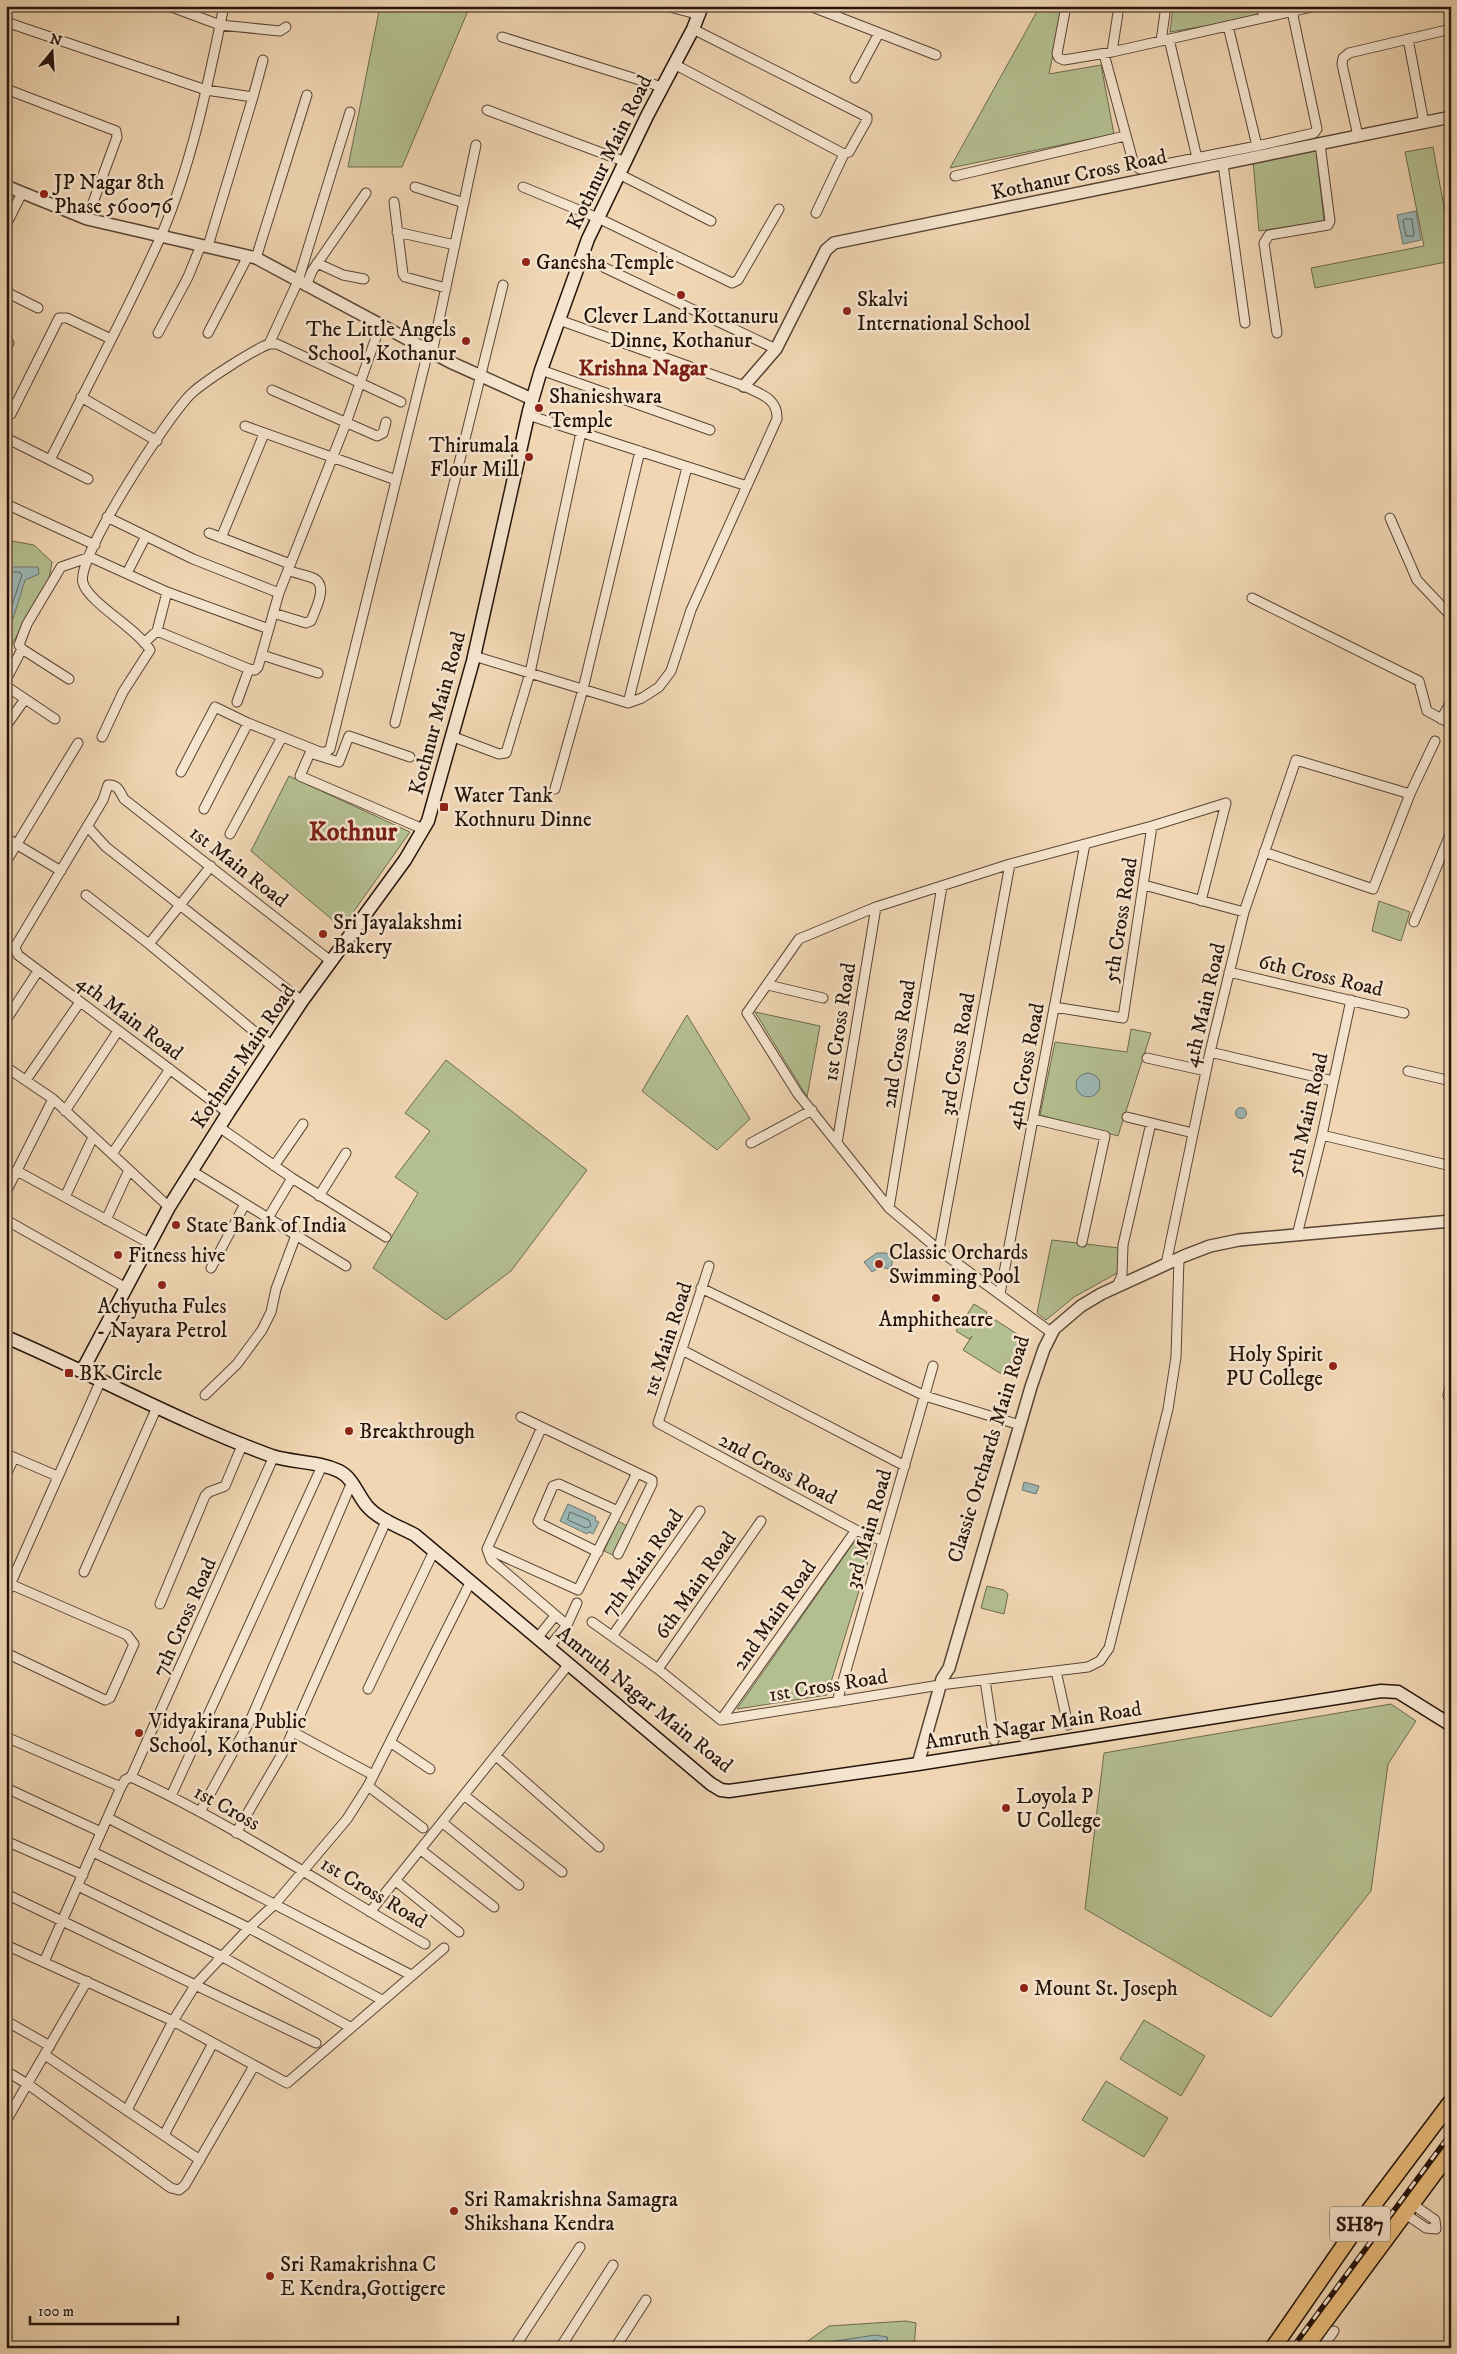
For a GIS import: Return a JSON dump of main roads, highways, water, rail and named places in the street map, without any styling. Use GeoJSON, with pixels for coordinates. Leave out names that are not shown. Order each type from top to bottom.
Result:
{"type":"FeatureCollection","features":[{"type":"Feature","properties":{"kind":"main road","name":"Kothnur Main Road"},"geometry":{"type":"LineString","coordinates":[[82,1371],[169,1207],[228,1112],[302,1001],[405,860],[424,829],[433,807],[474,656],[528,415],[540,370],[598,218],[662,87],[693,30],[701,10]]}},
{"type":"Feature","properties":{"kind":"main road","name":"Amruth Nagar Main Road"},"geometry":{"type":"LineString","coordinates":[[6,1338],[82,1371],[156,1407],[274,1456],[340,1471],[352,1482],[366,1505],[415,1535],[433,1553],[470,1580],[711,1784],[721,1790],[729,1791],[918,1764],[1381,1690],[1398,1692],[1451,1725]]}},
{"type":"Feature","properties":{"kind":"main road","name":"SH87"},"geometry":{"type":"LineString","coordinates":[[1273,2348],[1359,2224],[1451,2102]]}},
{"type":"Feature","properties":{"kind":"main road","name":"SH87"},"geometry":{"type":"LineString","coordinates":[[1305,2348],[1451,2151]]}},
{"type":"Feature","properties":{"kind":"water"},"geometry":{"type":"Polygon","coordinates":[[[1416,211],[1421,240],[1403,244],[1397,215],[1416,211]]]}},
{"type":"Feature","properties":{"kind":"water"},"geometry":{"type":"Polygon","coordinates":[[[6,567],[38,567],[39,574],[25,580],[13,619],[6,622],[6,567]]]}},
{"type":"Feature","properties":{"kind":"water"},"geometry":{"type":"Polygon","coordinates":[[[1088,1073],[1097,1076],[1100,1085],[1097,1094],[1088,1097],[1079,1094],[1076,1085],[1079,1076],[1088,1073]]]}},
{"type":"Feature","properties":{"kind":"water"},"geometry":{"type":"Polygon","coordinates":[[[1241,1107],[1247,1113],[1241,1119],[1235,1113],[1241,1107]]]}},
{"type":"Feature","properties":{"kind":"water","name":"Classic Orchards Swimming Pool"},"geometry":{"type":"Polygon","coordinates":[[[877,1253],[886,1253],[893,1257],[891,1269],[880,1267],[872,1272],[864,1262],[877,1253]]]}},
{"type":"Feature","properties":{"kind":"water"},"geometry":{"type":"Polygon","coordinates":[[[1024,1482],[1039,1486],[1036,1494],[1022,1490],[1024,1482]]]}},
{"type":"Feature","properties":{"kind":"water"},"geometry":{"type":"Polygon","coordinates":[[[568,1504],[596,1517],[595,1520],[599,1522],[593,1534],[589,1532],[587,1534],[560,1521],[568,1504]]]}},
{"type":"Feature","properties":{"kind":"water"},"geometry":{"type":"Polygon","coordinates":[[[875,2335],[887,2337],[888,2348],[818,2348],[830,2342],[875,2335]]]}},
{"type":"Feature","properties":{"kind":"railway"},"geometry":{"type":"LineString","coordinates":[[1292,2348],[1451,2133]]}},
{"type":"Feature","properties":{"kind":"place","name":"JP Nagar 8th Phase 560076"},"geometry":{"type":"Point","coordinates":[44,194]}},
{"type":"Feature","properties":{"kind":"place","name":"Ganesha Temple"},"geometry":{"type":"Point","coordinates":[526,262]}},
{"type":"Feature","properties":{"kind":"place","name":"Clever Land Kottanuru Dinne, Kothanur"},"geometry":{"type":"Point","coordinates":[681,295]}},
{"type":"Feature","properties":{"kind":"place","name":"Skalvi International School"},"geometry":{"type":"Point","coordinates":[847,311]}},
{"type":"Feature","properties":{"kind":"place","name":"The Little Angels School, Kothanur"},"geometry":{"type":"Point","coordinates":[466,341]}},
{"type":"Feature","properties":{"kind":"place","name":"Shanieshwara Temple"},"geometry":{"type":"Point","coordinates":[539,408]}},
{"type":"Feature","properties":{"kind":"place","name":"Thirumala Flour Mill"},"geometry":{"type":"Point","coordinates":[529,457]}},
{"type":"Feature","properties":{"kind":"place","name":"Water Tank Kothnuru Dinne"},"geometry":{"type":"Point","coordinates":[444,807]}},
{"type":"Feature","properties":{"kind":"place","name":"Sri Jayalakshmi Bakery"},"geometry":{"type":"Point","coordinates":[323,934]}},
{"type":"Feature","properties":{"kind":"place","name":"State Bank of India"},"geometry":{"type":"Point","coordinates":[176,1225]}},
{"type":"Feature","properties":{"kind":"place","name":"Fitness hive"},"geometry":{"type":"Point","coordinates":[118,1255]}},
{"type":"Feature","properties":{"kind":"place","name":"Classic Orchards Swimming Pool"},"geometry":{"type":"Point","coordinates":[879,1264]}},
{"type":"Feature","properties":{"kind":"place","name":"Achyutha Fules - Nayara Petrol"},"geometry":{"type":"Point","coordinates":[162,1285]}},
{"type":"Feature","properties":{"kind":"place","name":"Amphitheatre"},"geometry":{"type":"Point","coordinates":[936,1298]}},
{"type":"Feature","properties":{"kind":"place","name":"Holy Spirit PU College"},"geometry":{"type":"Point","coordinates":[1333,1366]}},
{"type":"Feature","properties":{"kind":"place","name":"BK Circle"},"geometry":{"type":"Point","coordinates":[69,1373]}},
{"type":"Feature","properties":{"kind":"place","name":"Breakthrough"},"geometry":{"type":"Point","coordinates":[349,1431]}},
{"type":"Feature","properties":{"kind":"place","name":"Vidyakirana Public School, Kothanur"},"geometry":{"type":"Point","coordinates":[139,1733]}},
{"type":"Feature","properties":{"kind":"place","name":"Loyola P U College"},"geometry":{"type":"Point","coordinates":[1006,1808]}},
{"type":"Feature","properties":{"kind":"place","name":"Mount St. Joseph"},"geometry":{"type":"Point","coordinates":[1024,1988]}},
{"type":"Feature","properties":{"kind":"place","name":"Sri Ramakrishna Samagra Shikshana Kendra"},"geometry":{"type":"Point","coordinates":[454,2211]}},
{"type":"Feature","properties":{"kind":"place","name":"Sri Ramakrishna C E Kendra,Gottigere"},"geometry":{"type":"Point","coordinates":[270,2276]}},
{"type":"Feature","properties":{"kind":"district","name":"Krishna Nagar"},"geometry":{"type":"Point","coordinates":[643,367]}},
{"type":"Feature","properties":{"kind":"district","name":"Kothnur"},"geometry":{"type":"Point","coordinates":[353,831]}}]}
